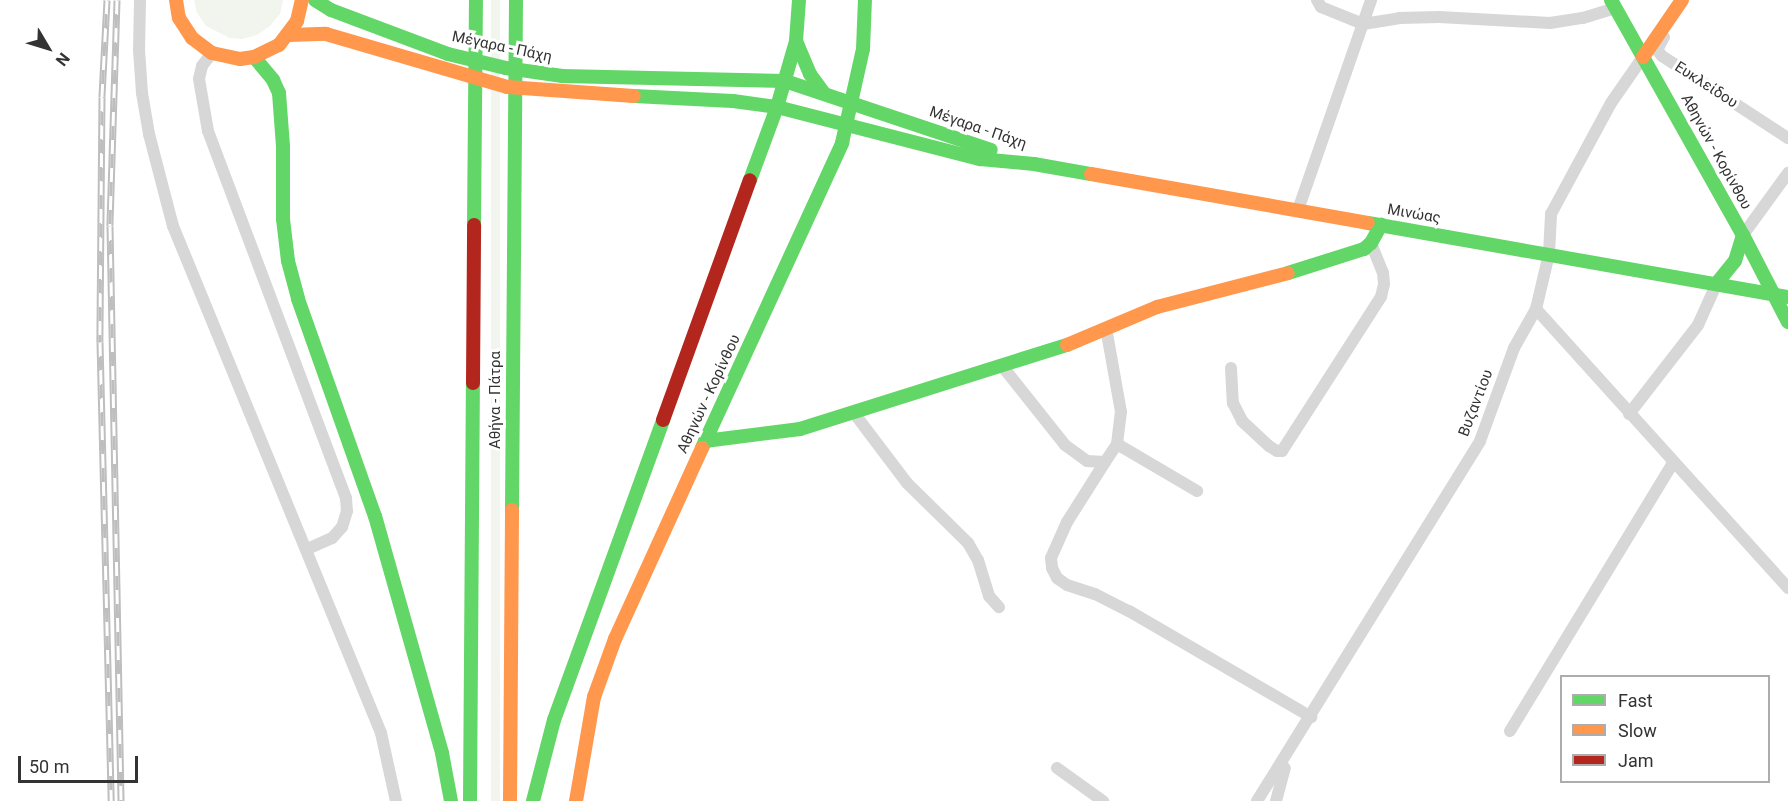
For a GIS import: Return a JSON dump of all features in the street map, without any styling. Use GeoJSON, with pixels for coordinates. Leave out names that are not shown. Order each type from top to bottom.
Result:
{"type":"FeatureCollection","features":[{"type":"Feature","properties":{"kind":"main road"},"geometry":{"type":"LineString","coordinates":[[173,2],[185,29],[201,47],[212,53],[233,58],[254,57],[279,45],[289,35],[297,21],[302,0]]}},
{"type":"Feature","properties":{"kind":"main road","name":"Μέγαρα - Πάχη"},"geometry":{"type":"LineString","coordinates":[[315,0],[331,10],[448,54],[506,68],[561,76],[785,81],[1034,164]]}},
{"type":"Feature","properties":{"kind":"main road","name":"Αθήνα - Πάτρα"},"geometry":{"type":"LineString","coordinates":[[470,801],[476,0]]}},
{"type":"Feature","properties":{"kind":"main road","name":"Αθήνα - Πάτρα"},"geometry":{"type":"LineString","coordinates":[[510,801],[516,0]]}},
{"type":"Feature","properties":{"kind":"main road"},"geometry":{"type":"LineString","coordinates":[[533,801],[554,720],[777,107],[796,41],[799,0]]}},
{"type":"Feature","properties":{"kind":"main road","name":"Αθηνών - Κορίνθου"},"geometry":{"type":"LineString","coordinates":[[576,801],[580,760],[594,698],[615,639],[842,143],[863,49],[865,0]]}},
{"type":"Feature","properties":{"kind":"main road"},"geometry":{"type":"LineString","coordinates":[[1613,4],[1629,0]]}},
{"type":"Feature","properties":{"kind":"main road","name":"Βυζαντίου"},"geometry":{"type":"LineString","coordinates":[[1643,57],[1682,0]]}},
{"type":"Feature","properties":{"kind":"main road","name":"Αθηνών - Κορίνθου"},"geometry":{"type":"LineString","coordinates":[[1613,4],[1743,235],[1788,322]]}},
{"type":"Feature","properties":{"kind":"main road","name":"Μέγαρα - Πάχη"},"geometry":{"type":"LineString","coordinates":[[289,35],[326,34],[507,87],[564,93],[733,101],[777,107],[980,159],[1034,164]]}},
{"type":"Feature","properties":{"kind":"main road"},"geometry":{"type":"LineString","coordinates":[[796,41],[810,74],[824,93]]}},
{"type":"Feature","properties":{"kind":"main road"},"geometry":{"type":"LineString","coordinates":[[254,57],[273,80],[279,93],[283,146],[283,219],[288,261],[298,299],[375,516],[442,753],[451,801]]}},
{"type":"Feature","properties":{"kind":"main road","name":"Μινώας"},"geometry":{"type":"LineString","coordinates":[[1034,164],[1788,297]]}},
{"type":"Feature","properties":{"kind":"main road"},"geometry":{"type":"LineString","coordinates":[[705,441],[784,432],[1003,367],[1073,343],[1157,307],[1255,283],[1364,249],[1371,243],[1381,225]]}},
{"type":"Feature","properties":{"kind":"main road"},"geometry":{"type":"LineString","coordinates":[[1717,283],[1735,261],[1743,235]]}},
{"type":"Feature","properties":{"kind":"street"},"geometry":{"type":"LineString","coordinates":[[140,0],[139,50],[142,93],[149,134],[173,226],[381,733],[396,801]]}},
{"type":"Feature","properties":{"kind":"street"},"geometry":{"type":"LineString","coordinates":[[1317,0],[1321,7],[1363,24],[1399,18],[1439,17],[1550,23],[1583,18],[1613,4]]}},
{"type":"Feature","properties":{"kind":"street"},"geometry":{"type":"LineString","coordinates":[[1298,210],[1371,0]]}},
{"type":"Feature","properties":{"kind":"street","name":"Ευκλείδου"},"geometry":{"type":"LineString","coordinates":[[1671,16],[1672,25],[1658,50],[1662,56],[1788,138]]}},
{"type":"Feature","properties":{"kind":"street"},"geometry":{"type":"LineString","coordinates":[[212,53],[202,66],[199,79],[208,131],[346,498],[347,511],[342,527],[332,538],[307,549]]}},
{"type":"Feature","properties":{"kind":"street","name":"Βυζαντίου"},"geometry":{"type":"LineString","coordinates":[[1257,801],[1480,441],[1514,348],[1536,309],[1549,254],[1551,214],[1611,103],[1643,57]]}},
{"type":"Feature","properties":{"kind":"street"},"geometry":{"type":"LineString","coordinates":[[1743,235],[1788,173]]}},
{"type":"Feature","properties":{"kind":"street"},"geometry":{"type":"LineString","coordinates":[[1231,368],[1233,403],[1242,421],[1269,446],[1276,451],[1282,451],[1381,297],[1384,284],[1383,273],[1371,243]]}},
{"type":"Feature","properties":{"kind":"street"},"geometry":{"type":"LineString","coordinates":[[1629,414],[1698,325],[1717,283]]}},
{"type":"Feature","properties":{"kind":"street"},"geometry":{"type":"LineString","coordinates":[[1536,309],[1788,588]]}},
{"type":"Feature","properties":{"kind":"street"},"geometry":{"type":"LineString","coordinates":[[1106,328],[1121,412],[1117,444],[1067,522],[1051,558],[1052,568],[1057,578],[1067,585],[1095,594],[1129,611],[1311,717]]}},
{"type":"Feature","properties":{"kind":"street"},"geometry":{"type":"LineString","coordinates":[[1003,367],[1065,445],[1087,461],[1105,462]]}},
{"type":"Feature","properties":{"kind":"street"},"geometry":{"type":"LineString","coordinates":[[854,413],[907,483],[968,543],[978,560],[989,596],[999,607]]}},
{"type":"Feature","properties":{"kind":"street"},"geometry":{"type":"LineString","coordinates":[[1117,444],[1197,491]]}},
{"type":"Feature","properties":{"kind":"street"},"geometry":{"type":"LineString","coordinates":[[1510,730],[1674,463]]}},
{"type":"Feature","properties":{"kind":"street"},"geometry":{"type":"LineString","coordinates":[[1276,801],[1282,773],[1297,739]]}},
{"type":"Feature","properties":{"kind":"street"},"geometry":{"type":"LineString","coordinates":[[1057,768],[1103,801]]}},
{"type":"Feature","properties":{"kind":"shaded area"},"geometry":{"type":"Polygon","coordinates":[[[194,0],[283,0],[280,14],[270,26],[257,35],[242,39],[230,38],[206,26],[197,13],[194,0]]]}},
{"type":"Feature","properties":{"kind":"shaded area"},"geometry":{"type":"Polygon","coordinates":[[[491,0],[500,0],[500,801],[491,801],[491,0]]]}},
{"type":"Feature","properties":{"kind":"railway"},"geometry":{"type":"LineString","coordinates":[[107,0],[102,97],[100,342],[111,801]]}},
{"type":"Feature","properties":{"kind":"railway"},"geometry":{"type":"LineString","coordinates":[[117,0],[110,226],[121,801]]}},
{"type":"Feature","properties":{"kind":"traffic: fast"},"geometry":{"type":"LineString","coordinates":[[315,0],[331,10],[448,54],[506,68],[562,76],[785,81],[991,150]]}},
{"type":"Feature","properties":{"kind":"traffic: fast"},"geometry":{"type":"LineString","coordinates":[[474,225],[476,0]]}},
{"type":"Feature","properties":{"kind":"traffic: fast"},"geometry":{"type":"LineString","coordinates":[[512,510],[516,0]]}},
{"type":"Feature","properties":{"kind":"traffic: fast"},"geometry":{"type":"LineString","coordinates":[[750,180],[777,107],[796,41],[799,0]]}},
{"type":"Feature","properties":{"kind":"traffic: fast"},"geometry":{"type":"LineString","coordinates":[[702,448],[842,143],[863,49],[865,0]]}},
{"type":"Feature","properties":{"kind":"traffic: fast"},"geometry":{"type":"LineString","coordinates":[[1611,0],[1743,235],[1788,322]]}},
{"type":"Feature","properties":{"kind":"traffic: fast"},"geometry":{"type":"LineString","coordinates":[[796,41],[810,74],[824,93]]}},
{"type":"Feature","properties":{"kind":"traffic: fast"},"geometry":{"type":"LineString","coordinates":[[254,57],[273,80],[279,93],[283,146],[283,219],[288,261],[298,299],[375,516],[442,753],[451,801]]}},
{"type":"Feature","properties":{"kind":"traffic: fast"},"geometry":{"type":"LineString","coordinates":[[634,96],[733,101],[777,107],[980,159],[1034,164],[1091,174]]}},
{"type":"Feature","properties":{"kind":"traffic: fast"},"geometry":{"type":"LineString","coordinates":[[1368,223],[1788,297]]}},
{"type":"Feature","properties":{"kind":"traffic: fast"},"geometry":{"type":"LineString","coordinates":[[1288,273],[1364,249],[1371,243],[1381,225]]}},
{"type":"Feature","properties":{"kind":"traffic: fast"},"geometry":{"type":"LineString","coordinates":[[1717,283],[1735,261],[1743,235]]}},
{"type":"Feature","properties":{"kind":"traffic: fast"},"geometry":{"type":"LineString","coordinates":[[705,441],[800,429],[1067,345]]}},
{"type":"Feature","properties":{"kind":"traffic: fast"},"geometry":{"type":"LineString","coordinates":[[470,801],[473,383]]}},
{"type":"Feature","properties":{"kind":"traffic: fast"},"geometry":{"type":"LineString","coordinates":[[533,801],[554,720],[663,420]]}},
{"type":"Feature","properties":{"kind":"traffic: slow"},"geometry":{"type":"LineString","coordinates":[[176,0],[179,18],[192,38],[212,53],[240,59],[254,57],[279,45],[297,21],[302,0]]}},
{"type":"Feature","properties":{"kind":"traffic: slow"},"geometry":{"type":"LineString","coordinates":[[1643,57],[1682,0]]}},
{"type":"Feature","properties":{"kind":"traffic: slow"},"geometry":{"type":"LineString","coordinates":[[289,35],[326,34],[507,87],[634,96]]}},
{"type":"Feature","properties":{"kind":"traffic: slow"},"geometry":{"type":"LineString","coordinates":[[1091,174],[1368,223]]}},
{"type":"Feature","properties":{"kind":"traffic: slow"},"geometry":{"type":"LineString","coordinates":[[1067,345],[1157,307],[1288,273]]}},
{"type":"Feature","properties":{"kind":"traffic: slow"},"geometry":{"type":"LineString","coordinates":[[576,801],[594,697],[615,639],[702,448]]}},
{"type":"Feature","properties":{"kind":"traffic: slow"},"geometry":{"type":"LineString","coordinates":[[510,801],[512,510]]}},
{"type":"Feature","properties":{"kind":"traffic: jam"},"geometry":{"type":"LineString","coordinates":[[663,420],[750,180]]}},
{"type":"Feature","properties":{"kind":"traffic: jam"},"geometry":{"type":"LineString","coordinates":[[473,383],[474,225]]}}]}
